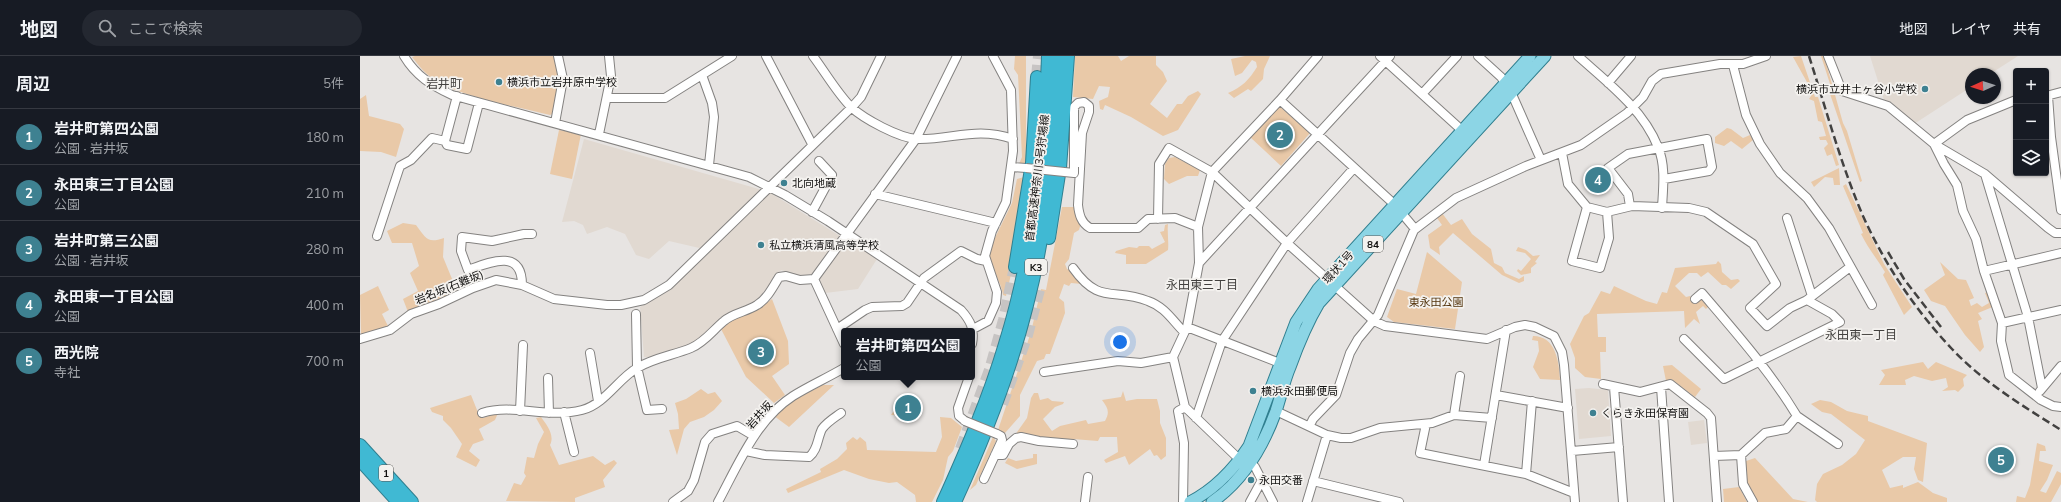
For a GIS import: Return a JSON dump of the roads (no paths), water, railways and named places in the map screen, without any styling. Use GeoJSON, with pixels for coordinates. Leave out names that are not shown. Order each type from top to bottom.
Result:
{"type":"FeatureCollection","features":[{"type":"Feature","properties":{"kind":"highway","name":"首都高速神奈川3号狩場線"},"geometry":{"type":"LineString","coordinates":[[955,502],[1005,344],[1027,257],[1040,177],[1045,128],[1048,56]]}},
{"type":"Feature","properties":{"kind":"highway","name":"首都高速神奈川3号狩場線"},"geometry":{"type":"LineString","coordinates":[[942,502],[965,467],[1016,347],[1036,267],[1050,185],[1059,56]]}},
{"type":"Feature","properties":{"kind":"highway"},"geometry":{"type":"LineString","coordinates":[[1040,286],[1055,211],[1060,168],[1068,56]]}},
{"type":"Feature","properties":{"kind":"highway"},"geometry":{"type":"LineString","coordinates":[[1015,267],[1032,163],[1034,134],[1034,76]]}},
{"type":"Feature","properties":{"kind":"highway","name":"1"},"geometry":{"type":"LineString","coordinates":[[360,445],[412,502]]}},
{"type":"Feature","properties":{"kind":"highway","name":"1"},"geometry":{"type":"LineString","coordinates":[[360,460],[398,502]]}},
{"type":"Feature","properties":{"kind":"highway"},"geometry":{"type":"LineString","coordinates":[[942,502],[949,484]]}},
{"type":"Feature","properties":{"kind":"main road","name":"環状1号"},"geometry":{"type":"LineString","coordinates":[[1212,502],[1235,483],[1245,460],[1249,446],[1285,366],[1331,282],[1508,87],[1530,56]]}},
{"type":"Feature","properties":{"kind":"main road","name":"環状1号"},"geometry":{"type":"LineString","coordinates":[[1508,87],[1545,56]]}},
{"type":"Feature","properties":{"kind":"main road","name":"環状1号"},"geometry":{"type":"LineString","coordinates":[[1190,502],[1218,483],[1245,460],[1264,440],[1276,411],[1285,366]]}},
{"type":"Feature","properties":{"kind":"street"},"geometry":{"type":"LineString","coordinates":[[404,56],[410,66],[432,85],[457,96],[599,134],[749,177],[812,212],[921,282],[961,310],[969,320],[971,328]]}},
{"type":"Feature","properties":{"kind":"street"},"geometry":{"type":"LineString","coordinates":[[555,122],[563,79],[558,56]]}},
{"type":"Feature","properties":{"kind":"street"},"geometry":{"type":"LineString","coordinates":[[599,134],[611,76],[609,56]]}},
{"type":"Feature","properties":{"kind":"street"},"geometry":{"type":"LineString","coordinates":[[607,98],[665,98],[732,56]]}},
{"type":"Feature","properties":{"kind":"street"},"geometry":{"type":"LineString","coordinates":[[766,56],[812,144]]}},
{"type":"Feature","properties":{"kind":"street"},"geometry":{"type":"LineString","coordinates":[[813,56],[852,107],[885,128],[916,139],[982,132],[1013,139]]}},
{"type":"Feature","properties":{"kind":"street","name":"岩名坂(石難坂)"},"geometry":{"type":"LineString","coordinates":[[360,339],[390,330],[411,314],[439,304],[455,295],[484,283],[496,280],[522,285],[546,296],[564,301],[607,305],[637,304],[656,294],[665,288],[812,144],[852,107],[861,97],[881,56]]}},
{"type":"Feature","properties":{"kind":"street"},"geometry":{"type":"LineString","coordinates":[[482,414],[495,409],[549,413],[584,410],[598,401],[637,367],[700,343],[724,320],[758,305],[767,296],[779,277],[786,276],[800,280],[814,279],[916,139],[957,56]]}},
{"type":"Feature","properties":{"kind":"street"},"geometry":{"type":"LineString","coordinates":[[975,334],[988,321],[996,303],[997,292],[986,261],[987,245],[1006,202],[1013,139],[1011,90],[993,56]]}},
{"type":"Feature","properties":{"kind":"street"},"geometry":{"type":"LineString","coordinates":[[1274,502],[1262,480],[1245,460],[1185,407],[1173,357],[1186,330],[1199,263],[1198,226],[1212,172],[1280,100],[1318,56]]}},
{"type":"Feature","properties":{"kind":"street"},"geometry":{"type":"LineString","coordinates":[[1422,94],[1457,56]]}},
{"type":"Feature","properties":{"kind":"street"},"geometry":{"type":"LineString","coordinates":[[1478,56],[1508,87],[1541,160]]}},
{"type":"Feature","properties":{"kind":"street"},"geometry":{"type":"LineString","coordinates":[[1578,56],[1633,107],[1651,132],[1659,148],[1664,179],[1662,208]]}},
{"type":"Feature","properties":{"kind":"street"},"geometry":{"type":"LineString","coordinates":[[1608,83],[1631,56]]}},
{"type":"Feature","properties":{"kind":"street"},"geometry":{"type":"LineString","coordinates":[[1310,426],[1313,419],[1336,396],[1345,366],[1358,339],[1374,321],[1387,297],[1415,229],[1456,198],[1541,160],[1581,145],[1627,113],[1643,96],[1652,81],[1661,74],[1720,64],[1743,64],[1766,56]]}},
{"type":"Feature","properties":{"kind":"street"},"geometry":{"type":"LineString","coordinates":[[1828,56],[1842,91],[1852,96],[1888,106],[1934,144],[1985,174],[2048,228],[2055,233],[2061,233]]}},
{"type":"Feature","properties":{"kind":"street"},"geometry":{"type":"LineString","coordinates":[[1199,263],[1251,208],[1386,58],[1422,94],[1466,134]]}},
{"type":"Feature","properties":{"kind":"street"},"geometry":{"type":"LineString","coordinates":[[1733,65],[1746,115],[1760,144],[1780,173],[1807,198],[1825,222],[1840,246],[1850,267],[1858,277],[1872,306]]}},
{"type":"Feature","properties":{"kind":"street"},"geometry":{"type":"LineString","coordinates":[[702,75],[712,103],[714,117],[709,165]]}},
{"type":"Feature","properties":{"kind":"street"},"geometry":{"type":"LineString","coordinates":[[2049,95],[2061,92]]}},
{"type":"Feature","properties":{"kind":"street"},"geometry":{"type":"LineString","coordinates":[[445,141],[457,96]]}},
{"type":"Feature","properties":{"kind":"street"},"geometry":{"type":"LineString","coordinates":[[1280,100],[1398,208],[1415,229]]}},
{"type":"Feature","properties":{"kind":"street"},"geometry":{"type":"LineString","coordinates":[[1934,144],[1967,120],[2013,101]]}},
{"type":"Feature","properties":{"kind":"street"},"geometry":{"type":"LineString","coordinates":[[377,236],[400,166],[411,160],[432,138],[445,141],[447,145],[467,149],[479,102]]}},
{"type":"Feature","properties":{"kind":"street"},"geometry":{"type":"LineString","coordinates":[[1011,167],[1074,173],[1074,107],[1078,103],[1084,102],[1089,106],[1089,112],[1082,133],[1080,149],[1078,205],[1082,221],[1090,228],[1138,228],[1148,219],[1175,218],[1198,226]]}},
{"type":"Feature","properties":{"kind":"street"},"geometry":{"type":"LineString","coordinates":[[2048,104],[2061,210]]}},
{"type":"Feature","properties":{"kind":"street"},"geometry":{"type":"LineString","coordinates":[[1630,206],[1628,194],[1608,168],[1628,154],[1707,139],[1712,167],[1709,171],[1664,179]]}},
{"type":"Feature","properties":{"kind":"street"},"geometry":{"type":"LineString","coordinates":[[1934,144],[1944,164],[1957,184],[1964,211],[1976,239],[1984,271],[2002,323],[2001,341],[2009,375],[2036,397],[2053,406],[2061,407]]}},
{"type":"Feature","properties":{"kind":"street"},"geometry":{"type":"LineString","coordinates":[[1158,219],[1159,164],[1169,148],[1212,172],[1287,243],[1374,321],[1385,326],[1487,339],[1506,330],[1525,325],[1535,327],[1554,336],[1562,352],[1572,452],[1575,502]]}},
{"type":"Feature","properties":{"kind":"street"},"geometry":{"type":"LineString","coordinates":[[1562,153],[1568,184],[1587,207],[1607,212],[1630,206],[1689,208],[1706,212],[1754,244],[1776,284],[1750,308],[1767,326],[1790,308],[1810,298],[1850,267]]}},
{"type":"Feature","properties":{"kind":"street"},"geometry":{"type":"LineString","coordinates":[[812,212],[832,175],[819,161]]}},
{"type":"Feature","properties":{"kind":"street"},"geometry":{"type":"LineString","coordinates":[[1196,418],[1222,341],[1287,243],[1354,168]]}},
{"type":"Feature","properties":{"kind":"street"},"geometry":{"type":"LineString","coordinates":[[1985,174],[2028,317],[2042,388]]}},
{"type":"Feature","properties":{"kind":"street"},"geometry":{"type":"LineString","coordinates":[[875,194],[996,223]]}},
{"type":"Feature","properties":{"kind":"street"},"geometry":{"type":"LineString","coordinates":[[1587,207],[1572,261],[1600,268],[1609,238],[1607,212]]}},
{"type":"Feature","properties":{"kind":"street"},"geometry":{"type":"LineString","coordinates":[[1684,339],[1724,379],[1840,322],[1832,314],[1810,298],[1787,218]]}},
{"type":"Feature","properties":{"kind":"street"},"geometry":{"type":"LineString","coordinates":[[522,285],[522,277],[516,264],[509,260],[493,261],[468,270],[461,251],[462,237],[492,241],[524,234],[532,234]]}},
{"type":"Feature","properties":{"kind":"street"},"geometry":{"type":"LineString","coordinates":[[837,329],[872,307],[902,306],[907,302],[921,282],[961,251],[977,259],[986,261]]}},
{"type":"Feature","properties":{"kind":"street"},"geometry":{"type":"LineString","coordinates":[[1984,271],[2061,253]]}},
{"type":"Feature","properties":{"kind":"street"},"geometry":{"type":"LineString","coordinates":[[1073,268],[1085,284],[1091,288],[1114,296],[1148,300],[1160,306],[1186,330],[1222,341],[1285,366]]}},
{"type":"Feature","properties":{"kind":"street"},"geometry":{"type":"LineString","coordinates":[[814,279],[841,338]]}},
{"type":"Feature","properties":{"kind":"street"},"geometry":{"type":"LineString","coordinates":[[1695,299],[1702,293],[1775,380],[1797,416],[1834,442],[1825,447]]}},
{"type":"Feature","properties":{"kind":"street"},"geometry":{"type":"LineString","coordinates":[[2002,323],[2061,310]]}},
{"type":"Feature","properties":{"kind":"street"},"geometry":{"type":"LineString","coordinates":[[636,314],[637,367],[647,410],[662,409]]}},
{"type":"Feature","properties":{"kind":"street"},"geometry":{"type":"LineString","coordinates":[[1484,465],[1506,330]]}},
{"type":"Feature","properties":{"kind":"street"},"geometry":{"type":"LineString","coordinates":[[520,412],[523,346]]}},
{"type":"Feature","properties":{"kind":"street"},"geometry":{"type":"LineString","coordinates":[[590,353],[598,401]]}},
{"type":"Feature","properties":{"kind":"street"},"geometry":{"type":"LineString","coordinates":[[1044,372],[1118,361],[1141,363],[1173,357]]}},
{"type":"Feature","properties":{"kind":"street"},"geometry":{"type":"LineString","coordinates":[[2036,397],[2061,366]]}},
{"type":"Feature","properties":{"kind":"street","name":"岩井坂"},"geometry":{"type":"LineString","coordinates":[[718,502],[754,436],[774,411],[792,396],[841,370]]}},
{"type":"Feature","properties":{"kind":"street"},"geometry":{"type":"LineString","coordinates":[[1454,415],[1460,376]]}},
{"type":"Feature","properties":{"kind":"street"},"geometry":{"type":"LineString","coordinates":[[548,378],[549,413]]}},
{"type":"Feature","properties":{"kind":"street"},"geometry":{"type":"LineString","coordinates":[[968,380],[958,408],[959,416],[965,421],[998,434],[1001,436],[1002,440],[984,479]]}},
{"type":"Feature","properties":{"kind":"street"},"geometry":{"type":"LineString","coordinates":[[1603,384],[1640,392],[1670,384],[1707,413],[1710,418],[1717,502]]}},
{"type":"Feature","properties":{"kind":"street"},"geometry":{"type":"LineString","coordinates":[[1614,386],[1623,502]]}},
{"type":"Feature","properties":{"kind":"street"},"geometry":{"type":"LineString","coordinates":[[1661,387],[1669,502]]}},
{"type":"Feature","properties":{"kind":"street"},"geometry":{"type":"LineString","coordinates":[[1496,395],[1568,408]]}},
{"type":"Feature","properties":{"kind":"street"},"geometry":{"type":"LineString","coordinates":[[1526,474],[1532,401]]}},
{"type":"Feature","properties":{"kind":"street"},"geometry":{"type":"LineString","coordinates":[[1183,502],[1184,443],[1178,411],[1185,407]]}},
{"type":"Feature","properties":{"kind":"street"},"geometry":{"type":"LineString","coordinates":[[1276,411],[1327,435],[1351,438],[1380,428],[1426,424],[1454,415],[1492,418]]}},
{"type":"Feature","properties":{"kind":"street"},"geometry":{"type":"LineString","coordinates":[[564,412],[574,452]]}},
{"type":"Feature","properties":{"kind":"street"},"geometry":{"type":"LineString","coordinates":[[746,451],[765,455],[802,458],[809,457],[814,453],[821,431],[827,423],[842,413]]}},
{"type":"Feature","properties":{"kind":"street"},"geometry":{"type":"LineString","coordinates":[[1714,456],[1741,455],[1765,433],[1786,429],[1797,416]]}},
{"type":"Feature","properties":{"kind":"street"},"geometry":{"type":"LineString","coordinates":[[1426,424],[1420,452],[1526,474],[1574,493]]}},
{"type":"Feature","properties":{"kind":"street"},"geometry":{"type":"LineString","coordinates":[[673,502],[688,490],[694,480],[703,447],[712,434],[737,426],[754,436]]}},
{"type":"Feature","properties":{"kind":"street"},"geometry":{"type":"LineString","coordinates":[[1307,502],[1327,435]]}},
{"type":"Feature","properties":{"kind":"street"},"geometry":{"type":"LineString","coordinates":[[995,455],[1002,455],[1009,444],[1016,438],[1021,437],[1039,441],[1073,444]]}},
{"type":"Feature","properties":{"kind":"street"},"geometry":{"type":"LineString","coordinates":[[1572,452],[1619,447]]}},
{"type":"Feature","properties":{"kind":"street"},"geometry":{"type":"LineString","coordinates":[[1741,455],[1743,484],[1753,502]]}},
{"type":"Feature","properties":{"kind":"street"},"geometry":{"type":"LineString","coordinates":[[1085,502],[1088,477]]}},
{"type":"Feature","properties":{"kind":"street"},"geometry":{"type":"LineString","coordinates":[[1250,502],[1262,480]]}},
{"type":"Feature","properties":{"kind":"street"},"geometry":{"type":"LineString","coordinates":[[1313,482],[1395,502]]}},
{"type":"Feature","properties":{"kind":"tunnel"},"geometry":{"type":"LineString","coordinates":[[1037,77],[1039,56]]}},
{"type":"Feature","properties":{"kind":"tunnel"},"geometry":{"type":"LineString","coordinates":[[961,449],[990,370],[1004,320],[1015,267]]}},
{"type":"Feature","properties":{"kind":"tunnel"},"geometry":{"type":"LineString","coordinates":[[1002,404],[1027,335],[1040,286]]}},
{"type":"Feature","properties":{"kind":"railway"},"geometry":{"type":"LineString","coordinates":[[1809,56],[1855,197],[1881,252],[1902,287],[1926,319],[1964,361],[2004,393],[2061,430]]}},
{"type":"Feature","properties":{"kind":"railway"},"geometry":{"type":"LineString","coordinates":[[1888,252],[1904,279],[1941,327]]}},
{"type":"Feature","properties":{"kind":"place","name":"横浜市立岩井原中学校"},"geometry":{"type":"Point","coordinates":[499,82]}},
{"type":"Feature","properties":{"kind":"place","name":"横浜市立井土ヶ谷小学校"},"geometry":{"type":"Point","coordinates":[1925,89]}},
{"type":"Feature","properties":{"kind":"place","name":"永田東三丁目公園"},"geometry":{"type":"Point","coordinates":[1280,135]}},
{"type":"Feature","properties":{"kind":"place","name":"永田東一丁目公園"},"geometry":{"type":"Point","coordinates":[1598,180]}},
{"type":"Feature","properties":{"kind":"place","name":"北向地蔵"},"geometry":{"type":"Point","coordinates":[784,183]}},
{"type":"Feature","properties":{"kind":"place","name":"私立横浜清風高等学校"},"geometry":{"type":"Point","coordinates":[761,245]}},
{"type":"Feature","properties":{"kind":"place","name":"岩井町第三公園"},"geometry":{"type":"Point","coordinates":[761,352]}},
{"type":"Feature","properties":{"kind":"place","name":"横浜永田郵便局"},"geometry":{"type":"Point","coordinates":[1253,391]}},
{"type":"Feature","properties":{"kind":"place","name":"岩井町第四公園"},"geometry":{"type":"Point","coordinates":[908,408]}},
{"type":"Feature","properties":{"kind":"place","name":"くらき永田保育園"},"geometry":{"type":"Point","coordinates":[1593,413]}},
{"type":"Feature","properties":{"kind":"place","name":"西光院"},"geometry":{"type":"Point","coordinates":[2001,460]}},
{"type":"Feature","properties":{"kind":"place","name":"永田交番"},"geometry":{"type":"Point","coordinates":[1251,480]}},
{"type":"Feature","properties":{"kind":"district","name":"岩井町"},"geometry":{"type":"Point","coordinates":[444,84]}},
{"type":"Feature","properties":{"kind":"district","name":"永田東三丁目"},"geometry":{"type":"Point","coordinates":[1202,285]}},
{"type":"Feature","properties":{"kind":"district","name":"永田東一丁目"},"geometry":{"type":"Point","coordinates":[1861,335]}},
{"type":"Feature","properties":{"kind":"park label","name":"東永田公園"},"geometry":{"type":"Point","coordinates":[1436,302]}}]}
